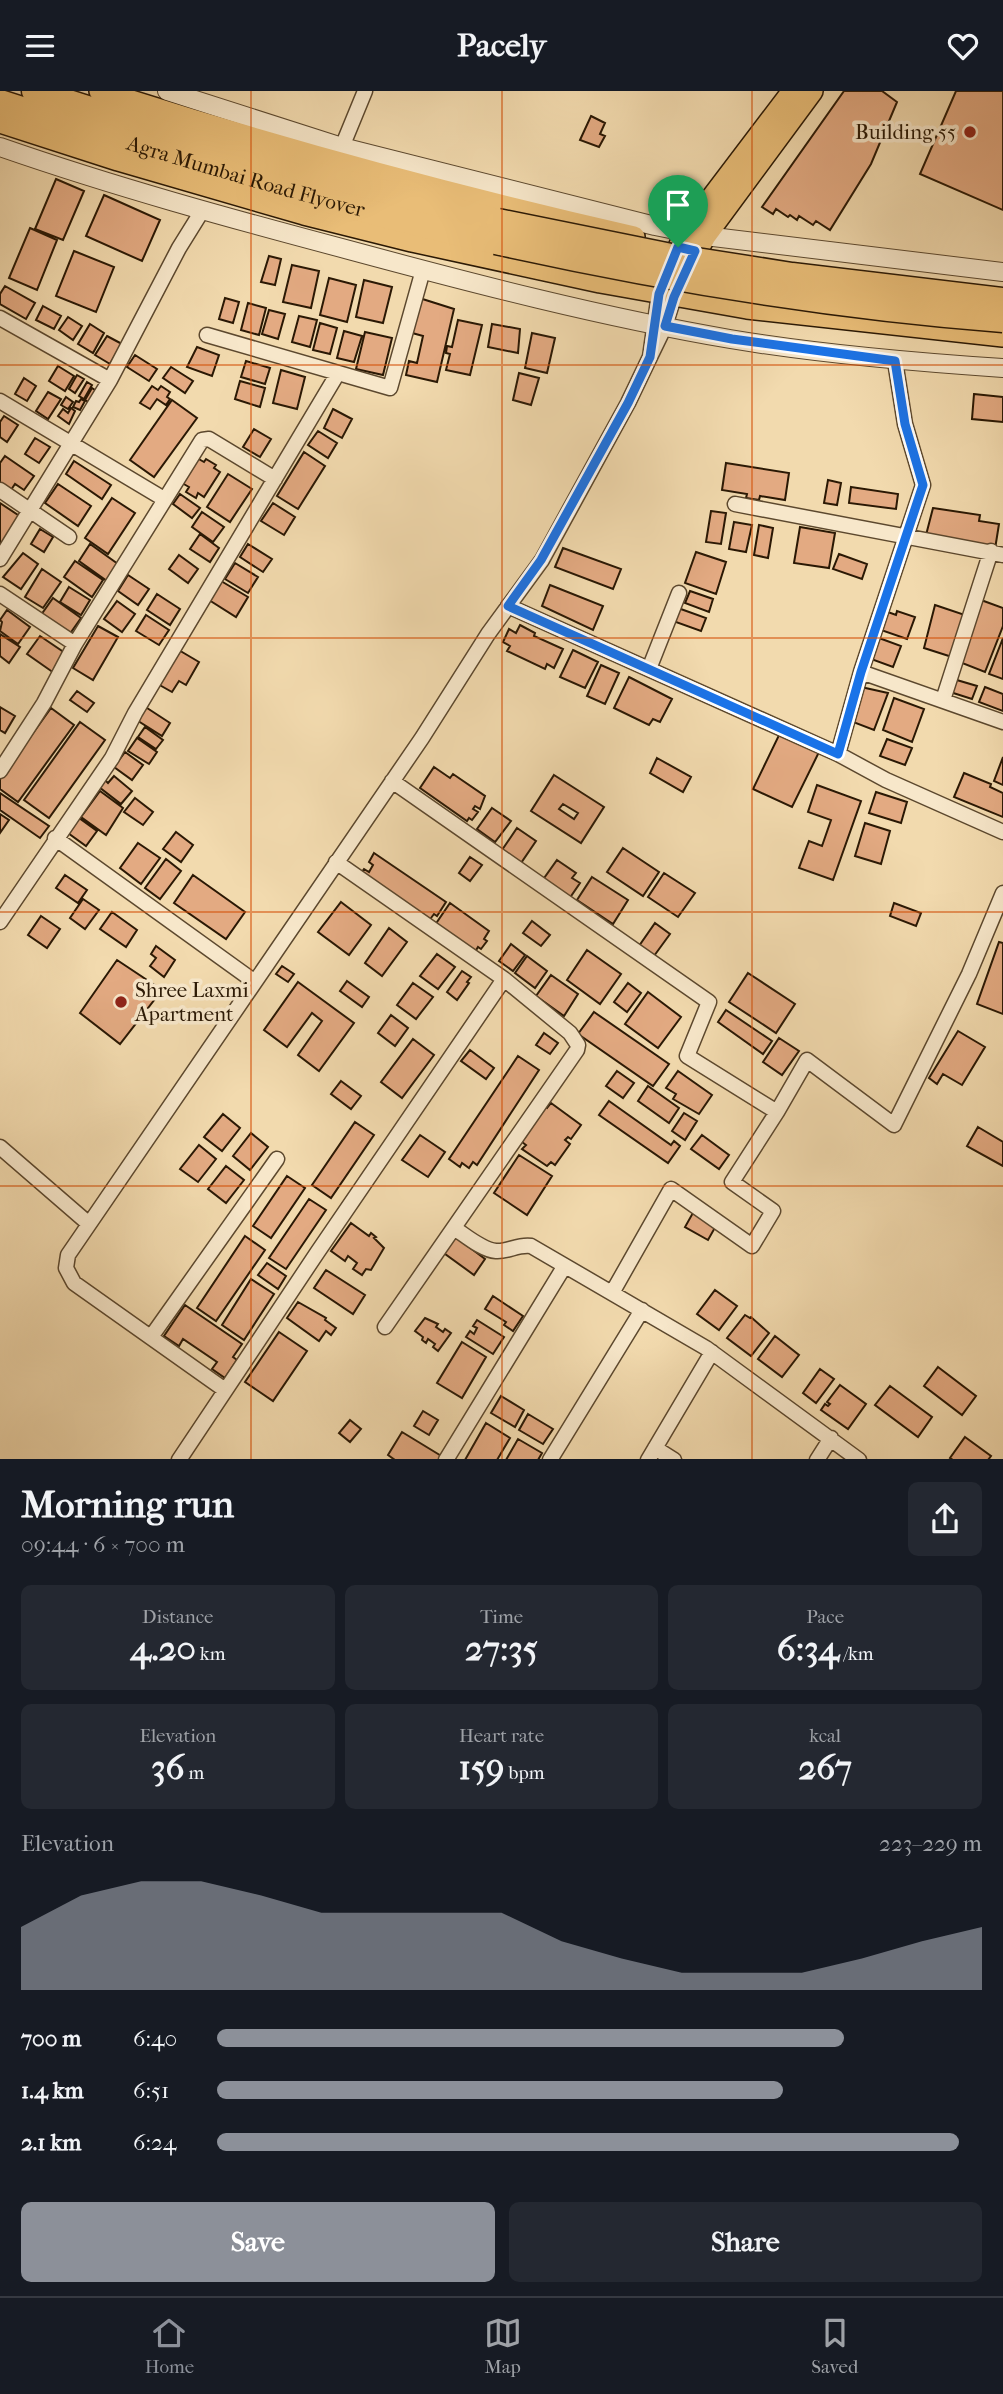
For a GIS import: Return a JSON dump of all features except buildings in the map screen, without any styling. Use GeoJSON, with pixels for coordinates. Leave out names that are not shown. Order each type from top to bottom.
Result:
{"type":"FeatureCollection","features":[{"type":"Feature","properties":{"kind":"highway","name":"Agra Mumbai Road Flyover"},"geometry":{"type":"LineString","coordinates":[[34,91],[203,145],[497,232]]}},
{"type":"Feature","properties":{"kind":"highway","name":"Agra Mumbai Road Flyover"},"geometry":{"type":"LineString","coordinates":[[0,102],[208,168],[384,216],[497,232]]}},
{"type":"Feature","properties":{"kind":"highway"},"geometry":{"type":"LineString","coordinates":[[497,232],[873,286],[1003,300]]}},
{"type":"Feature","properties":{"kind":"highway"},"geometry":{"type":"LineString","coordinates":[[497,232],[658,275],[760,292],[926,314],[1003,320]]}},
{"type":"Feature","properties":{"kind":"main road"},"geometry":{"type":"LineString","coordinates":[[100,91],[302,153],[565,221],[691,241],[839,272],[1003,291]]}},
{"type":"Feature","properties":{"kind":"main road"},"geometry":{"type":"LineString","coordinates":[[666,295],[691,241],[793,91]]}},
{"type":"Feature","properties":{"kind":"main road"},"geometry":{"type":"LineString","coordinates":[[691,241],[812,91]]}},
{"type":"Feature","properties":{"kind":"main road"},"geometry":{"type":"LineString","coordinates":[[0,121],[129,164],[304,215],[412,241],[666,295],[747,308],[1003,335]]}},
{"type":"Feature","properties":{"kind":"street"},"geometry":{"type":"LineString","coordinates":[[167,91],[342,147],[691,241],[1003,272]]}},
{"type":"Feature","properties":{"kind":"street"},"geometry":{"type":"LineString","coordinates":[[342,147],[365,91]]}},
{"type":"Feature","properties":{"kind":"street"},"geometry":{"type":"LineString","coordinates":[[0,147],[99,181],[202,211],[423,270],[659,325],[732,339],[895,361],[1003,368]]}},
{"type":"Feature","properties":{"kind":"street"},"geometry":{"type":"LineString","coordinates":[[0,559],[110,380],[179,247],[202,211]]}},
{"type":"Feature","properties":{"kind":"street"},"geometry":{"type":"LineString","coordinates":[[207,335],[390,389],[423,270]]}},
{"type":"Feature","properties":{"kind":"street"},"geometry":{"type":"LineString","coordinates":[[225,1390],[74,1283],[66,1268],[68,1255],[541,560],[628,403],[650,357],[666,295]]}},
{"type":"Feature","properties":{"kind":"street"},"geometry":{"type":"LineString","coordinates":[[0,318],[110,380]]}},
{"type":"Feature","properties":{"kind":"street"},"geometry":{"type":"LineString","coordinates":[[838,754],[861,672],[923,485],[905,424],[895,361]]}},
{"type":"Feature","properties":{"kind":"street"},"geometry":{"type":"LineString","coordinates":[[0,922],[112,758],[135,713],[338,373]]}},
{"type":"Feature","properties":{"kind":"street"},"geometry":{"type":"LineString","coordinates":[[0,401],[164,499]]}},
{"type":"Feature","properties":{"kind":"street"},"geometry":{"type":"LineString","coordinates":[[0,771],[44,703],[75,644],[199,443],[206,439],[275,478]]}},
{"type":"Feature","properties":{"kind":"street"},"geometry":{"type":"LineString","coordinates":[[0,490],[69,537]]}},
{"type":"Feature","properties":{"kind":"street"},"geometry":{"type":"LineString","coordinates":[[735,504],[997,553],[943,700]]}},
{"type":"Feature","properties":{"kind":"street"},"geometry":{"type":"LineString","coordinates":[[649,669],[679,593]]}},
{"type":"Feature","properties":{"kind":"street"},"geometry":{"type":"LineString","coordinates":[[0,612],[4,596],[75,644]]}},
{"type":"Feature","properties":{"kind":"street"},"geometry":{"type":"LineString","coordinates":[[508,606],[838,754],[886,780],[1003,832]]}},
{"type":"Feature","properties":{"kind":"street"},"geometry":{"type":"LineString","coordinates":[[861,672],[1003,722]]}},
{"type":"Feature","properties":{"kind":"street"},"geometry":{"type":"LineString","coordinates":[[392,781],[709,1002],[687,1056],[777,1112]]}},
{"type":"Feature","properties":{"kind":"street"},"geometry":{"type":"LineString","coordinates":[[55,838],[254,982]]}},
{"type":"Feature","properties":{"kind":"street"},"geometry":{"type":"LineString","coordinates":[[336,862],[504,979],[576,1039],[577,1050],[385,1327]]}},
{"type":"Feature","properties":{"kind":"street"},"geometry":{"type":"LineString","coordinates":[[612,1293],[671,1189],[752,1245],[773,1211],[732,1182],[807,1060],[894,1125],[968,974],[1003,893]]}},
{"type":"Feature","properties":{"kind":"street"},"geometry":{"type":"LineString","coordinates":[[179,1459],[504,979]]}},
{"type":"Feature","properties":{"kind":"street"},"geometry":{"type":"LineString","coordinates":[[0,1147],[89,1224]]}},
{"type":"Feature","properties":{"kind":"street"},"geometry":{"type":"LineString","coordinates":[[152,1337],[277,1159]]}},
{"type":"Feature","properties":{"kind":"street"},"geometry":{"type":"LineString","coordinates":[[454,1228],[492,1251],[520,1245],[531,1246],[712,1352],[859,1459]]}},
{"type":"Feature","properties":{"kind":"street"},"geometry":{"type":"LineString","coordinates":[[446,1459],[564,1267]]}},
{"type":"Feature","properties":{"kind":"street"},"geometry":{"type":"LineString","coordinates":[[550,1459],[642,1310]]}},
{"type":"Feature","properties":{"kind":"street"},"geometry":{"type":"LineString","coordinates":[[674,1459],[652,1454],[712,1352]]}},
{"type":"Feature","properties":{"kind":"street"},"geometry":{"type":"LineString","coordinates":[[817,1459],[831,1438]]}},
{"type":"Feature","properties":{"kind":"place","name":"Building 55"},"geometry":{"type":"Point","coordinates":[970,132]}},
{"type":"Feature","properties":{"kind":"place","name":"Shree Laxmi Apartment"},"geometry":{"type":"Point","coordinates":[121,1002]}},
{"type":"Feature","properties":{"kind":"route"},"geometry":{"type":"LineString","coordinates":[[678,247],[695,251],[674,297],[665,326],[732,339],[895,361],[905,424],[923,485],[861,672],[838,754],[508,606],[541,560],[628,403],[650,357],[659,294],[678,247]]}}]}
